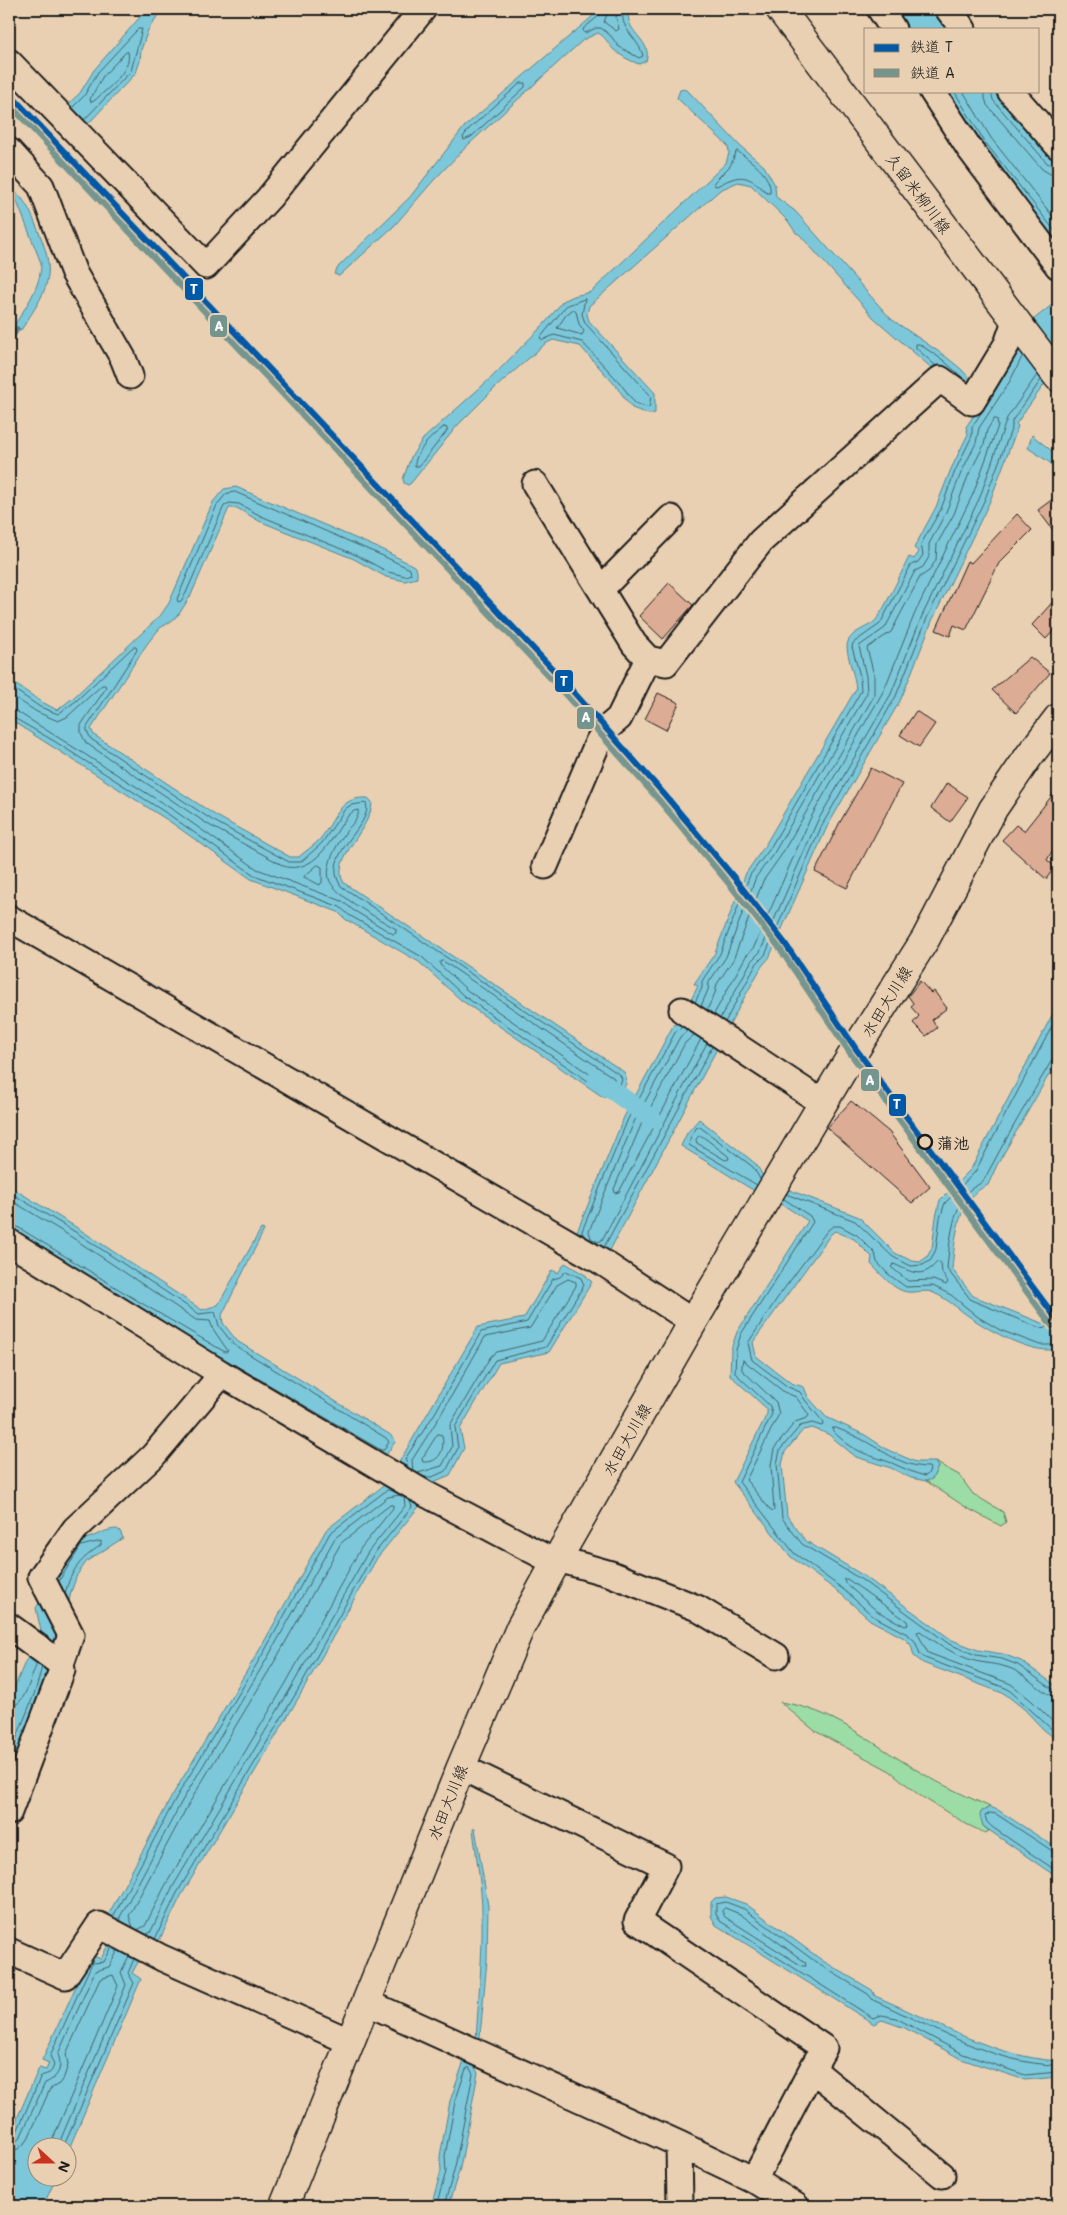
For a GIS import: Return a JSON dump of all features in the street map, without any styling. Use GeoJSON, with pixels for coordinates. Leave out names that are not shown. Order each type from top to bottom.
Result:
{"type":"FeatureCollection","features":[{"type":"Feature","properties":{"kind":"main road","name":"久留米柳川線"},"geometry":{"type":"LineString","coordinates":[[780,9],[1057,376]]}},
{"type":"Feature","properties":{"kind":"main road","name":"水田大川線"},"geometry":{"type":"LineString","coordinates":[[284,2206],[461,1767],[520,1628],[693,1322],[824,1103],[926,938],[993,809],[1029,756],[1058,718]]}},
{"type":"Feature","properties":{"kind":"street"},"geometry":{"type":"LineString","coordinates":[[9,62],[206,266],[269,198],[423,9]]}},
{"type":"Feature","properties":{"kind":"street"},"geometry":{"type":"LineString","coordinates":[[880,9],[891,28]]}},
{"type":"Feature","properties":{"kind":"street"},"geometry":{"type":"LineString","coordinates":[[948,9],[962,28]]}},
{"type":"Feature","properties":{"kind":"street"},"geometry":{"type":"LineString","coordinates":[[933,92],[969,148],[1058,266]]}},
{"type":"Feature","properties":{"kind":"street"},"geometry":{"type":"LineString","coordinates":[[1011,92],[1058,146]]}},
{"type":"Feature","properties":{"kind":"street"},"geometry":{"type":"LineString","coordinates":[[9,151],[41,186],[74,273],[124,358],[130,376]]}},
{"type":"Feature","properties":{"kind":"street"},"geometry":{"type":"LineString","coordinates":[[535,484],[634,644],[648,659],[666,664],[761,541],[940,379],[972,402],[1019,326]]}},
{"type":"Feature","properties":{"kind":"street"},"geometry":{"type":"LineString","coordinates":[[601,588],[672,518]]}},
{"type":"Feature","properties":{"kind":"street"},"geometry":{"type":"LineString","coordinates":[[545,866],[598,742],[606,728],[619,718],[648,659]]}},
{"type":"Feature","properties":{"kind":"street"},"geometry":{"type":"LineString","coordinates":[[9,918],[555,1234],[602,1262],[693,1322]]}},
{"type":"Feature","properties":{"kind":"street"},"geometry":{"type":"LineString","coordinates":[[682,1010],[824,1103]]}},
{"type":"Feature","properties":{"kind":"street"},"geometry":{"type":"LineString","coordinates":[[9,1242],[222,1374],[424,1493],[557,1562],[565,1561],[611,1574],[688,1604],[776,1656]]}},
{"type":"Feature","properties":{"kind":"street"},"geometry":{"type":"LineString","coordinates":[[9,1812],[62,1670],[61,1664],[72,1635],[41,1577],[75,1529],[153,1456],[222,1374]]}},
{"type":"Feature","properties":{"kind":"street"},"geometry":{"type":"LineString","coordinates":[[10,1627],[61,1664]]}},
{"type":"Feature","properties":{"kind":"street"},"geometry":{"type":"LineString","coordinates":[[461,1767],[666,1866],[637,1921],[824,2048],[754,2180]]}},
{"type":"Feature","properties":{"kind":"street"},"geometry":{"type":"LineString","coordinates":[[9,1951],[65,1976],[99,1925],[162,1958],[351,2042]]}},
{"type":"Feature","properties":{"kind":"street"},"geometry":{"type":"LineString","coordinates":[[366,2002],[679,2144],[754,2180],[796,2206]]}},
{"type":"Feature","properties":{"kind":"street"},"geometry":{"type":"LineString","coordinates":[[812,2069],[942,2175]]}},
{"type":"Feature","properties":{"kind":"street"},"geometry":{"type":"LineString","coordinates":[[679,2144],[680,2206]]}},
{"type":"Feature","properties":{"kind":"green space"},"geometry":{"type":"Polygon","coordinates":[[[935,1462],[959,1475],[973,1494],[1003,1512],[1006,1522],[1001,1526],[967,1508],[926,1481],[932,1479],[938,1467],[935,1462]]]}},
{"type":"Feature","properties":{"kind":"green space"},"geometry":{"type":"Polygon","coordinates":[[[780,1702],[816,1711],[849,1727],[931,1778],[990,1807],[981,1812],[983,1826],[989,1831],[985,1833],[968,1825],[919,1795],[890,1771],[815,1731],[780,1702]]]}},
{"type":"Feature","properties":{"kind":"water"},"geometry":{"type":"Polygon","coordinates":[[[147,9],[162,9],[148,30],[136,73],[87,125],[79,125],[65,107],[80,93],[94,70],[147,9]]]}},
{"type":"Feature","properties":{"kind":"water"},"geometry":{"type":"Polygon","coordinates":[[[601,9],[630,9],[628,17],[633,30],[646,47],[646,61],[639,64],[626,58],[614,50],[598,33],[583,40],[468,145],[394,226],[339,276],[334,274],[339,266],[410,197],[465,126],[601,9]]]}},
{"type":"Feature","properties":{"kind":"water"},"geometry":{"type":"Polygon","coordinates":[[[887,9],[937,9],[951,28],[899,28],[887,9]]]}},
{"type":"Feature","properties":{"kind":"water"},"geometry":{"type":"Polygon","coordinates":[[[680,90],[688,91],[740,146],[764,166],[775,185],[776,197],[795,211],[891,319],[945,356],[974,383],[965,397],[874,318],[799,234],[796,233],[788,221],[751,185],[738,182],[720,190],[589,306],[587,314],[589,321],[655,393],[655,413],[648,414],[632,408],[616,386],[580,346],[553,340],[545,344],[495,388],[457,426],[411,483],[408,485],[404,483],[403,479],[411,457],[423,439],[492,377],[546,322],[563,301],[591,292],[726,163],[729,153],[728,146],[677,98],[680,90]]]}},
{"type":"Feature","properties":{"kind":"water"},"geometry":{"type":"Polygon","coordinates":[[[942,92],[1001,92],[1058,159],[1058,252],[942,92]]]}},
{"type":"Feature","properties":{"kind":"water"},"geometry":{"type":"Polygon","coordinates":[[[14,191],[24,201],[31,214],[47,255],[48,268],[48,279],[39,302],[21,330],[14,326],[36,288],[41,263],[14,191]]]}},
{"type":"Feature","properties":{"kind":"water"},"geometry":{"type":"Polygon","coordinates":[[[1058,300],[1058,365],[1016,424],[1018,426],[990,501],[932,621],[901,699],[827,827],[769,958],[762,966],[744,998],[609,1252],[576,1234],[624,1117],[674,1024],[678,1025],[698,986],[694,984],[715,953],[746,873],[764,847],[856,689],[847,647],[848,642],[853,635],[878,618],[909,557],[914,559],[919,552],[914,548],[936,507],[951,469],[968,434],[966,427],[1033,320],[1058,300]]]}},
{"type":"Feature","properties":{"kind":"water"},"geometry":{"type":"Polygon","coordinates":[[[1032,435],[1058,456],[1058,472],[1049,462],[1028,448],[1032,435]]]}},
{"type":"Feature","properties":{"kind":"water"},"geometry":{"type":"Polygon","coordinates":[[[236,487],[385,551],[414,566],[417,571],[417,578],[405,581],[386,577],[354,559],[259,521],[237,508],[229,508],[191,595],[179,614],[160,628],[147,644],[91,729],[94,735],[215,815],[290,857],[299,857],[318,842],[344,805],[358,798],[368,798],[372,802],[366,823],[346,854],[342,864],[341,874],[344,883],[624,1072],[626,1084],[612,1098],[603,1097],[461,1000],[419,962],[345,919],[338,912],[251,879],[169,821],[9,719],[9,680],[57,710],[73,698],[160,616],[169,603],[213,502],[224,489],[236,487]]]}},
{"type":"Feature","properties":{"kind":"water"},"geometry":{"type":"Polygon","coordinates":[[[1058,1004],[1058,1059],[997,1165],[988,1185],[970,1199],[964,1209],[957,1233],[952,1269],[973,1296],[1042,1323],[1053,1322],[1058,1319],[1058,1349],[1038,1349],[1016,1342],[984,1326],[945,1299],[931,1292],[903,1291],[888,1281],[871,1264],[872,1257],[854,1239],[835,1231],[753,1342],[756,1356],[791,1383],[804,1387],[808,1397],[826,1417],[865,1435],[888,1450],[916,1462],[935,1462],[938,1467],[932,1479],[926,1481],[911,1478],[891,1468],[856,1457],[828,1434],[812,1428],[803,1430],[785,1452],[782,1465],[787,1516],[806,1541],[864,1576],[952,1640],[978,1650],[1003,1654],[1021,1661],[1058,1687],[1058,1741],[1005,1694],[923,1663],[914,1656],[911,1645],[904,1638],[870,1620],[841,1594],[791,1557],[733,1482],[767,1414],[767,1409],[730,1375],[731,1349],[737,1332],[808,1221],[681,1146],[687,1133],[699,1119],[756,1164],[763,1176],[787,1189],[859,1217],[895,1253],[912,1261],[920,1262],[927,1257],[932,1248],[940,1200],[971,1169],[1058,1004]]]}},
{"type":"Feature","properties":{"kind":"water"},"geometry":{"type":"Polygon","coordinates":[[[9,1186],[79,1229],[202,1310],[218,1305],[261,1229],[264,1230],[222,1315],[223,1323],[237,1341],[394,1438],[395,1442],[384,1458],[9,1235],[9,1186]]]}},
{"type":"Feature","properties":{"kind":"water"},"geometry":{"type":"Polygon","coordinates":[[[565,1263],[587,1276],[592,1282],[549,1352],[499,1363],[460,1429],[464,1448],[450,1475],[431,1483],[421,1504],[377,1558],[302,1692],[181,1896],[156,1947],[147,1946],[132,1973],[141,1979],[74,2138],[28,2138],[28,2188],[51,2188],[43,2206],[9,2206],[9,2137],[39,2068],[46,2070],[49,2063],[42,2060],[89,1958],[91,1955],[101,1959],[115,1930],[106,1919],[172,1796],[260,1649],[326,1530],[387,1483],[478,1327],[524,1318],[552,1270],[558,1273],[565,1263]]]}},
{"type":"Feature","properties":{"kind":"water"},"geometry":{"type":"Polygon","coordinates":[[[117,1529],[123,1538],[87,1561],[77,1575],[71,1592],[63,1629],[9,1790],[9,1701],[25,1662],[42,1636],[36,1608],[79,1540],[117,1529]]]}},
{"type":"Feature","properties":{"kind":"water"},"geometry":{"type":"Polygon","coordinates":[[[990,1807],[998,1810],[1058,1849],[1058,1878],[983,1826],[980,1816],[981,1812],[990,1807]]]}},
{"type":"Feature","properties":{"kind":"water"},"geometry":{"type":"Polygon","coordinates":[[[475,1828],[488,1906],[487,1960],[479,2047],[476,2043],[481,1962],[482,1903],[473,1829],[475,1828]]]}},
{"type":"Feature","properties":{"kind":"water"},"geometry":{"type":"Polygon","coordinates":[[[726,1897],[746,1904],[823,1961],[872,1990],[875,1996],[987,2045],[1010,2053],[1058,2061],[1058,2077],[1025,2080],[961,2059],[905,2028],[882,2020],[874,2024],[716,1925],[711,1916],[711,1902],[715,1898],[726,1897]]]}},
{"type":"Feature","properties":{"kind":"water"},"geometry":{"type":"Polygon","coordinates":[[[468,2055],[478,2073],[460,2168],[448,2206],[431,2206],[441,2171],[440,2156],[450,2101],[464,2061],[468,2055]]]}},
{"type":"Feature","properties":{"kind":"building"},"geometry":{"type":"Polygon","coordinates":[[[1058,495],[1058,537],[1038,510],[1058,495]]]}},
{"type":"Feature","properties":{"kind":"building"},"geometry":{"type":"Polygon","coordinates":[[[1017,514],[1032,530],[999,563],[966,630],[954,625],[950,636],[936,630],[967,561],[971,563],[1017,514]]]}},
{"type":"Feature","properties":{"kind":"building"},"geometry":{"type":"Polygon","coordinates":[[[669,583],[693,605],[663,639],[639,616],[669,583]]]}},
{"type":"Feature","properties":{"kind":"building"},"geometry":{"type":"Polygon","coordinates":[[[1058,596],[1058,626],[1046,639],[1032,625],[1058,596]]]}},
{"type":"Feature","properties":{"kind":"building"},"geometry":{"type":"Polygon","coordinates":[[[1030,657],[1050,673],[1016,713],[992,690],[1030,657]]]}},
{"type":"Feature","properties":{"kind":"building"},"geometry":{"type":"Polygon","coordinates":[[[658,693],[679,703],[666,730],[645,719],[658,693]]]}},
{"type":"Feature","properties":{"kind":"building"},"geometry":{"type":"Polygon","coordinates":[[[916,711],[935,724],[919,747],[900,735],[916,711]]]}},
{"type":"Feature","properties":{"kind":"building"},"geometry":{"type":"Polygon","coordinates":[[[871,768],[902,784],[847,888],[815,872],[839,824],[871,768]]]}},
{"type":"Feature","properties":{"kind":"building"},"geometry":{"type":"Polygon","coordinates":[[[947,783],[968,797],[950,822],[931,808],[947,783]]]}},
{"type":"Feature","properties":{"kind":"building"},"geometry":{"type":"Polygon","coordinates":[[[1058,788],[1058,841],[1047,860],[1055,867],[1046,879],[1002,840],[1016,825],[1024,831],[1058,788]]]}},
{"type":"Feature","properties":{"kind":"building"},"geometry":{"type":"Polygon","coordinates":[[[920,981],[931,993],[934,991],[947,1008],[932,1020],[937,1028],[926,1036],[913,1023],[919,1016],[911,1007],[913,1003],[908,996],[920,981]]]}},
{"type":"Feature","properties":{"kind":"building"},"geometry":{"type":"Polygon","coordinates":[[[851,1101],[889,1132],[930,1187],[912,1203],[827,1128],[851,1101]]]}},
{"type":"Feature","properties":{"kind":"waterway"},"geometry":{"type":"LineString","coordinates":[[9,342],[17,329]]}},
{"type":"Feature","properties":{"kind":"waterway"},"geometry":{"type":"LineString","coordinates":[[597,1079],[652,1119]]}},
{"type":"Feature","properties":{"kind":"rail line","name":"T"},"geometry":{"type":"LineString","coordinates":[[9,93],[561,678],[664,794],[736,880],[784,942],[856,1049],[1058,1321]]}},
{"type":"Feature","properties":{"kind":"rail line","name":"A"},"geometry":{"type":"LineString","coordinates":[[9,104],[555,683],[658,799],[778,946],[850,1053],[1052,1326]]}},
{"type":"Feature","properties":{"kind":"place","name":"蒲池"},"geometry":{"type":"Point","coordinates":[925,1142]}}]}
